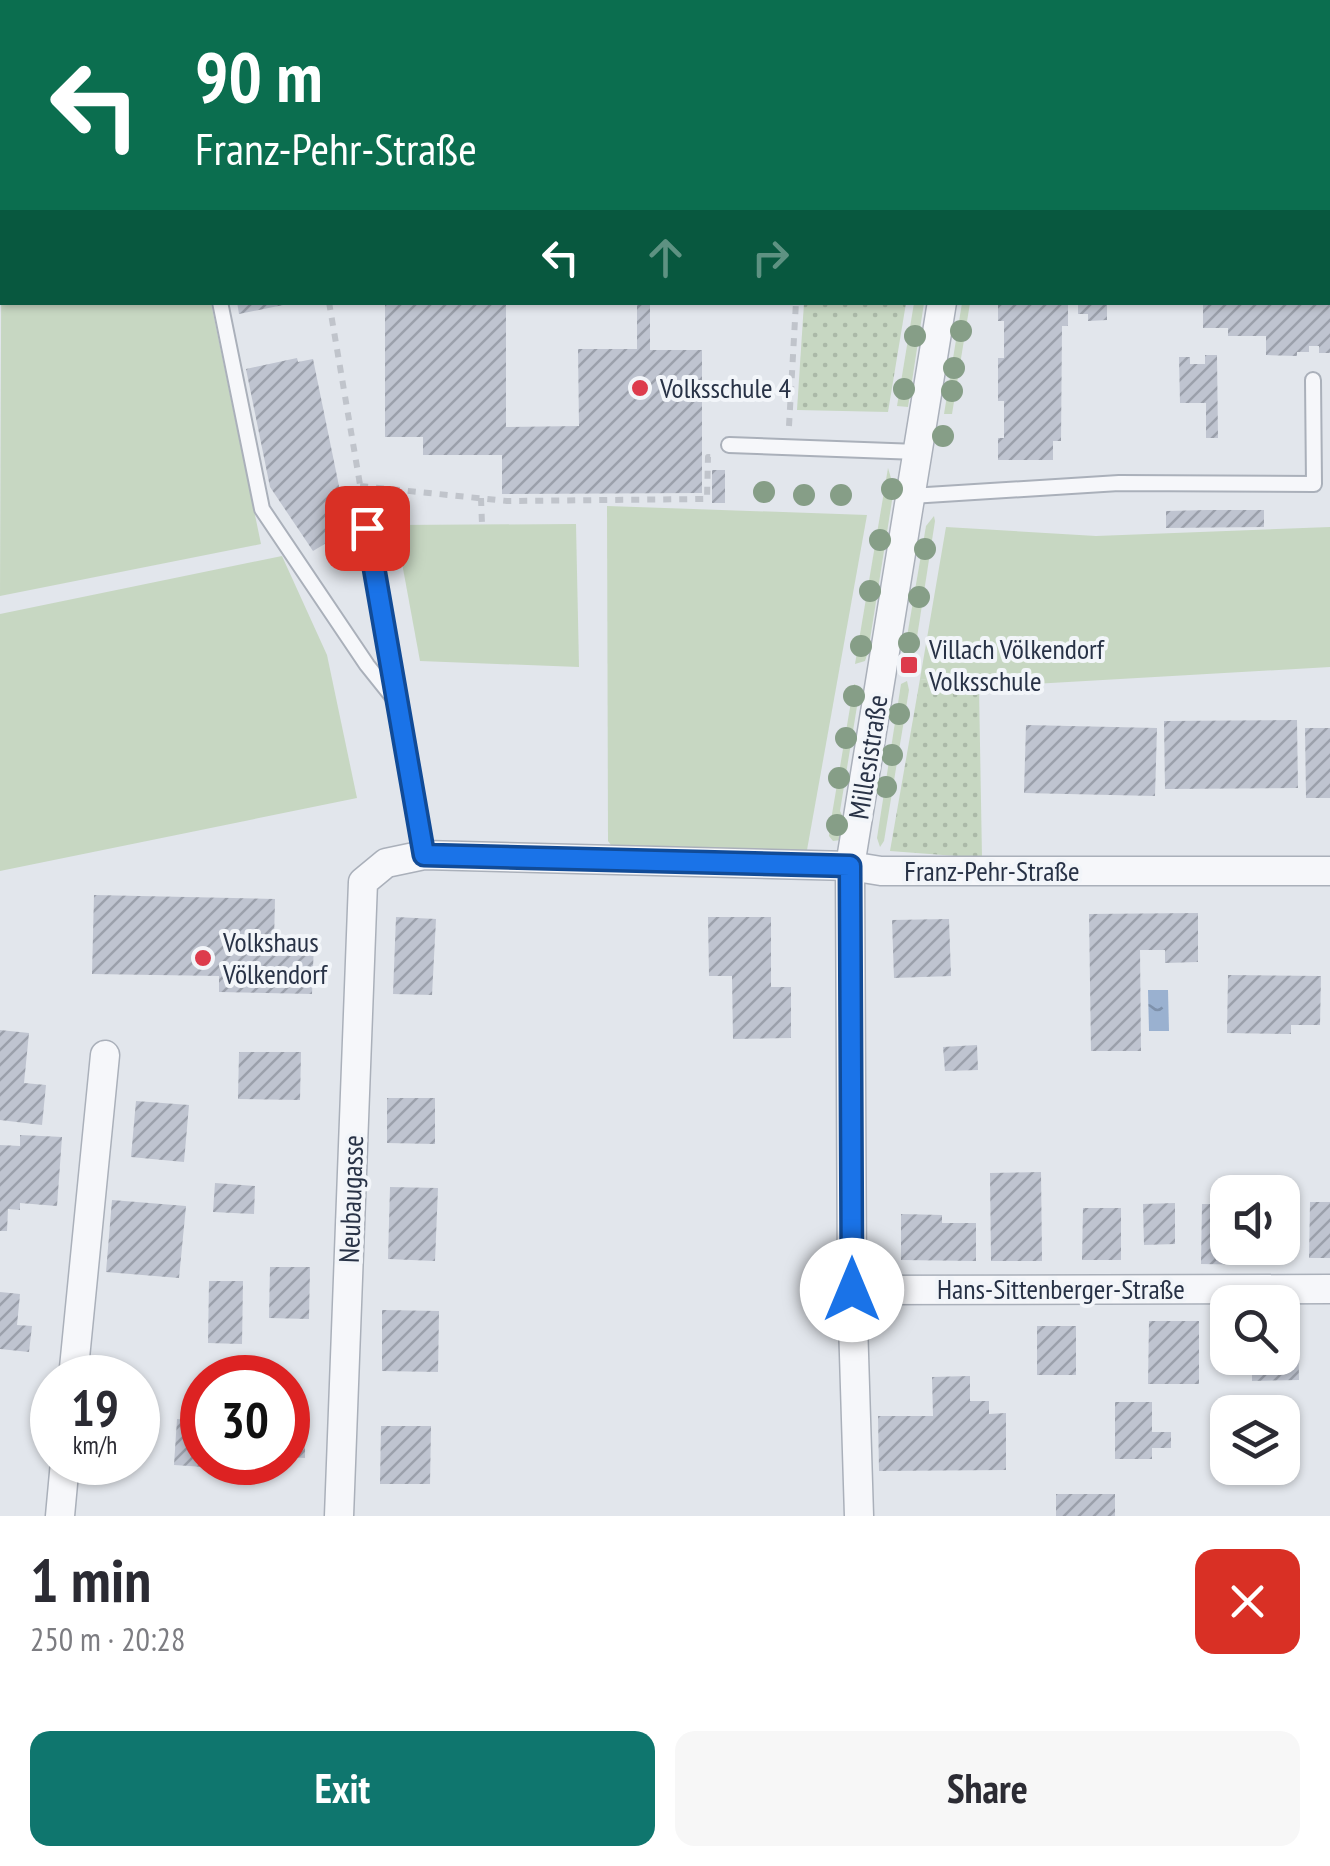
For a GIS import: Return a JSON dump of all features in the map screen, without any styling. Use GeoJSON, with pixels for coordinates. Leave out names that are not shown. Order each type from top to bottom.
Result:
{"type":"FeatureCollection","features":[{"type":"Feature","properties":{"kind":"street","name":"Millesistraße"},"geometry":{"type":"LineString","coordinates":[[859,1516],[852,1290],[850,866],[942,305]]}},
{"type":"Feature","properties":{"kind":"street","name":"Franz-Pehr-Straße"},"geometry":{"type":"LineString","coordinates":[[363,882],[386,863],[424,855],[850,866],[881,872],[1330,871]]}},
{"type":"Feature","properties":{"kind":"street","name":"Neubaugasse"},"geometry":{"type":"LineString","coordinates":[[339,1516],[363,882]]}},
{"type":"Feature","properties":{"kind":"street"},"geometry":{"type":"LineString","coordinates":[[76,1355],[105,1056]]}},
{"type":"Feature","properties":{"kind":"street","name":"Hans-Sittenberger-Straße"},"geometry":{"type":"LineString","coordinates":[[852,1290],[1330,1289]]}},
{"type":"Feature","properties":{"kind":"street"},"geometry":{"type":"LineString","coordinates":[[60,1516],[63,1485]]}},
{"type":"Feature","properties":{"kind":"lane"},"geometry":{"type":"LineString","coordinates":[[221,305],[262,509],[395,700]]}},
{"type":"Feature","properties":{"kind":"lane"},"geometry":{"type":"LineString","coordinates":[[911,496],[1119,483],[1314,484],[1313,380]]}},
{"type":"Feature","properties":{"kind":"lane"},"geometry":{"type":"LineString","coordinates":[[729,445],[918,452]]}},
{"type":"Feature","properties":{"kind":"lane"},"geometry":{"type":"LineString","coordinates":[[367,528],[424,855]]}},
{"type":"Feature","properties":{"kind":"path"},"geometry":{"type":"LineString","coordinates":[[329,305],[367,528]]}},
{"type":"Feature","properties":{"kind":"path"},"geometry":{"type":"LineString","coordinates":[[787,448],[796,305]]}},
{"type":"Feature","properties":{"kind":"path"},"geometry":{"type":"LineString","coordinates":[[360,486],[507,501],[706,498],[708,457],[719,457],[729,445]]}},
{"type":"Feature","properties":{"kind":"path"},"geometry":{"type":"LineString","coordinates":[[480,498],[482,524]]}},
{"type":"Feature","properties":{"kind":"green space"},"geometry":{"type":"Polygon","coordinates":[[[1,305],[211,305],[261,544],[0,596],[1,305]]]}},
{"type":"Feature","properties":{"kind":"green space"},"geometry":{"type":"Polygon","coordinates":[[[804,305],[906,305],[888,412],[797,410],[804,305]]]}},
{"type":"Feature","properties":{"kind":"green space"},"geometry":{"type":"Polygon","coordinates":[[[914,305],[924,305],[908,407],[897,406],[914,305]]]}},
{"type":"Feature","properties":{"kind":"green space"},"geometry":{"type":"Polygon","coordinates":[[[962,305],[970,305],[952,414],[944,414],[962,305]]]}},
{"type":"Feature","properties":{"kind":"green space"},"geometry":{"type":"Polygon","coordinates":[[[888,468],[894,488],[868,652],[865,661],[855,664],[888,468]]]}},
{"type":"Feature","properties":{"kind":"green space"},"geometry":{"type":"Polygon","coordinates":[[[607,506],[867,515],[807,850],[625,851],[614,849],[608,841],[607,506]]]}},
{"type":"Feature","properties":{"kind":"green space"},"geometry":{"type":"Polygon","coordinates":[[[934,516],[913,663],[904,654],[926,526],[934,516]]]}},
{"type":"Feature","properties":{"kind":"green space"},"geometry":{"type":"Polygon","coordinates":[[[576,524],[579,667],[420,661],[395,525],[576,524]]]}},
{"type":"Feature","properties":{"kind":"green space"},"geometry":{"type":"Polygon","coordinates":[[[946,527],[1096,536],[1330,527],[1330,667],[979,687],[920,679],[946,527]]]}},
{"type":"Feature","properties":{"kind":"green space"},"geometry":{"type":"Polygon","coordinates":[[[282,556],[327,655],[357,798],[0,871],[0,614],[282,556]]]}},
{"type":"Feature","properties":{"kind":"green space"},"geometry":{"type":"Polygon","coordinates":[[[920,679],[979,687],[982,858],[890,851],[920,679]]]}},
{"type":"Feature","properties":{"kind":"green space"},"geometry":{"type":"Polygon","coordinates":[[[907,681],[909,690],[880,847],[877,838],[901,684],[907,681]]]}},
{"type":"Feature","properties":{"kind":"green space"},"geometry":{"type":"Polygon","coordinates":[[[854,684],[859,694],[840,811],[847,825],[841,840],[833,841],[830,826],[854,684]]]}},
{"type":"Feature","properties":{"kind":"water"},"geometry":{"type":"Polygon","coordinates":[[[1148,990],[1168,990],[1169,1031],[1149,1031],[1148,990]]]}},
{"type":"Feature","properties":{"kind":"building"},"geometry":{"type":"Polygon","coordinates":[[[238,305],[283,305],[239,314],[238,305]]]}},
{"type":"Feature","properties":{"kind":"building","name":"Volksschule 4"},"geometry":{"type":"Polygon","coordinates":[[[385,305],[506,305],[506,427],[579,426],[578,349],[637,349],[637,305],[650,305],[650,350],[702,350],[702,493],[502,494],[502,455],[423,455],[423,437],[385,437],[385,305]]]}},
{"type":"Feature","properties":{"kind":"building"},"geometry":{"type":"Polygon","coordinates":[[[998,305],[1068,305],[1068,326],[1062,326],[1061,441],[1053,441],[1053,460],[998,460],[998,438],[1004,438],[1004,401],[998,401],[998,358],[1004,358],[1004,321],[998,321],[998,305]]]}},
{"type":"Feature","properties":{"kind":"building"},"geometry":{"type":"Polygon","coordinates":[[[1078,305],[1107,305],[1107,320],[1088,321],[1088,314],[1078,314],[1078,305]]]}},
{"type":"Feature","properties":{"kind":"building"},"geometry":{"type":"Polygon","coordinates":[[[1203,305],[1330,305],[1330,353],[1319,353],[1319,346],[1309,346],[1309,352],[1297,352],[1297,356],[1266,355],[1266,336],[1228,336],[1228,328],[1203,328],[1203,305]]]}},
{"type":"Feature","properties":{"kind":"building"},"geometry":{"type":"Polygon","coordinates":[[[1205,355],[1217,355],[1218,438],[1206,438],[1206,403],[1180,403],[1179,357],[1190,357],[1190,364],[1205,364],[1205,355]]]}},
{"type":"Feature","properties":{"kind":"building"},"geometry":{"type":"Polygon","coordinates":[[[297,358],[298,362],[313,359],[348,530],[313,551],[270,487],[246,369],[297,358]]]}},
{"type":"Feature","properties":{"kind":"building"},"geometry":{"type":"Polygon","coordinates":[[[712,470],[725,470],[725,503],[712,503],[712,470]]]}},
{"type":"Feature","properties":{"kind":"building"},"geometry":{"type":"Polygon","coordinates":[[[1264,510],[1264,527],[1166,528],[1166,511],[1264,510]]]}},
{"type":"Feature","properties":{"kind":"building"},"geometry":{"type":"Polygon","coordinates":[[[1297,720],[1298,788],[1165,789],[1164,721],[1297,720]]]}},
{"type":"Feature","properties":{"kind":"building"},"geometry":{"type":"Polygon","coordinates":[[[1026,725],[1157,728],[1155,796],[1024,793],[1026,725]]]}},
{"type":"Feature","properties":{"kind":"building"},"geometry":{"type":"Polygon","coordinates":[[[1305,728],[1330,728],[1330,798],[1306,798],[1305,728]]]}},
{"type":"Feature","properties":{"kind":"building","name":"Volkshaus Völkendorf"},"geometry":{"type":"Polygon","coordinates":[[[94,895],[275,899],[274,941],[314,942],[312,994],[219,992],[219,976],[92,974],[94,895]]]}},
{"type":"Feature","properties":{"kind":"building"},"geometry":{"type":"Polygon","coordinates":[[[1198,913],[1198,962],[1165,963],[1165,950],[1140,950],[1141,1051],[1091,1051],[1089,914],[1198,913]]]}},
{"type":"Feature","properties":{"kind":"building"},"geometry":{"type":"Polygon","coordinates":[[[396,917],[436,919],[432,995],[393,994],[396,917]]]}},
{"type":"Feature","properties":{"kind":"building"},"geometry":{"type":"Polygon","coordinates":[[[708,917],[771,917],[771,987],[791,987],[791,1038],[733,1039],[732,976],[709,976],[708,917]]]}},
{"type":"Feature","properties":{"kind":"building"},"geometry":{"type":"Polygon","coordinates":[[[949,919],[951,976],[894,978],[892,920],[949,919]]]}},
{"type":"Feature","properties":{"kind":"building"},"geometry":{"type":"Polygon","coordinates":[[[1228,975],[1321,976],[1320,1025],[1291,1025],[1291,1034],[1227,1033],[1228,975]]]}},
{"type":"Feature","properties":{"kind":"building"},"geometry":{"type":"Polygon","coordinates":[[[0,1030],[29,1033],[24,1083],[46,1085],[42,1125],[0,1120],[0,1030]]]}},
{"type":"Feature","properties":{"kind":"building"},"geometry":{"type":"Polygon","coordinates":[[[977,1045],[978,1070],[945,1071],[943,1047],[977,1045]]]}},
{"type":"Feature","properties":{"kind":"building"},"geometry":{"type":"Polygon","coordinates":[[[239,1052],[301,1052],[300,1100],[238,1099],[239,1052]]]}},
{"type":"Feature","properties":{"kind":"building"},"geometry":{"type":"Polygon","coordinates":[[[387,1098],[435,1098],[435,1144],[387,1143],[387,1098]]]}},
{"type":"Feature","properties":{"kind":"building"},"geometry":{"type":"Polygon","coordinates":[[[136,1101],[189,1105],[184,1162],[131,1157],[136,1101]]]}},
{"type":"Feature","properties":{"kind":"building"},"geometry":{"type":"Polygon","coordinates":[[[20,1135],[62,1137],[57,1206],[20,1203],[20,1210],[8,1209],[7,1231],[0,1231],[0,1145],[20,1146],[20,1135]]]}},
{"type":"Feature","properties":{"kind":"building"},"geometry":{"type":"Polygon","coordinates":[[[1041,1172],[1042,1261],[991,1261],[990,1173],[1041,1172]]]}},
{"type":"Feature","properties":{"kind":"building"},"geometry":{"type":"Polygon","coordinates":[[[215,1183],[255,1186],[254,1214],[213,1212],[215,1183]]]}},
{"type":"Feature","properties":{"kind":"building"},"geometry":{"type":"Polygon","coordinates":[[[390,1187],[438,1188],[435,1261],[388,1259],[390,1187]]]}},
{"type":"Feature","properties":{"kind":"building"},"geometry":{"type":"Polygon","coordinates":[[[112,1200],[186,1206],[179,1278],[106,1272],[112,1200]]]}},
{"type":"Feature","properties":{"kind":"building"},"geometry":{"type":"Polygon","coordinates":[[[1310,1202],[1330,1202],[1330,1258],[1309,1258],[1310,1202]]]}},
{"type":"Feature","properties":{"kind":"building"},"geometry":{"type":"Polygon","coordinates":[[[1175,1203],[1175,1244],[1144,1245],[1143,1204],[1175,1203]]]}},
{"type":"Feature","properties":{"kind":"building"},"geometry":{"type":"Polygon","coordinates":[[[1202,1204],[1210,1204],[1210,1264],[1201,1264],[1202,1204]]]}},
{"type":"Feature","properties":{"kind":"building"},"geometry":{"type":"Polygon","coordinates":[[[1083,1208],[1121,1208],[1121,1260],[1082,1260],[1083,1208]]]}},
{"type":"Feature","properties":{"kind":"building"},"geometry":{"type":"Polygon","coordinates":[[[901,1214],[942,1215],[942,1223],[976,1223],[976,1261],[901,1260],[901,1214]]]}},
{"type":"Feature","properties":{"kind":"building"},"geometry":{"type":"Polygon","coordinates":[[[270,1267],[310,1267],[309,1319],[269,1318],[270,1267]]]}},
{"type":"Feature","properties":{"kind":"building"},"geometry":{"type":"Polygon","coordinates":[[[209,1281],[243,1281],[242,1344],[208,1343],[209,1281]]]}},
{"type":"Feature","properties":{"kind":"building"},"geometry":{"type":"Polygon","coordinates":[[[0,1292],[20,1294],[17,1325],[32,1326],[29,1352],[0,1349],[0,1292]]]}},
{"type":"Feature","properties":{"kind":"building"},"geometry":{"type":"Polygon","coordinates":[[[382,1310],[439,1311],[438,1372],[382,1371],[382,1310]]]}},
{"type":"Feature","properties":{"kind":"building"},"geometry":{"type":"Polygon","coordinates":[[[1149,1321],[1199,1321],[1199,1384],[1148,1384],[1149,1321]]]}},
{"type":"Feature","properties":{"kind":"building"},"geometry":{"type":"Polygon","coordinates":[[[1037,1326],[1076,1326],[1076,1375],[1037,1375],[1037,1326]]]}},
{"type":"Feature","properties":{"kind":"building"},"geometry":{"type":"Polygon","coordinates":[[[1252,1375],[1299,1375],[1299,1380],[1252,1381],[1252,1375]]]}},
{"type":"Feature","properties":{"kind":"building"},"geometry":{"type":"Polygon","coordinates":[[[970,1376],[970,1401],[989,1401],[989,1414],[1006,1413],[1006,1470],[879,1471],[878,1416],[933,1416],[932,1377],[970,1376]]]}},
{"type":"Feature","properties":{"kind":"building"},"geometry":{"type":"Polygon","coordinates":[[[1115,1402],[1152,1402],[1152,1432],[1171,1432],[1171,1448],[1152,1448],[1152,1459],[1115,1459],[1115,1402]]]}},
{"type":"Feature","properties":{"kind":"building"},"geometry":{"type":"Polygon","coordinates":[[[177,1419],[180,1419],[180,1465],[174,1465],[177,1419]]]}},
{"type":"Feature","properties":{"kind":"building"},"geometry":{"type":"Polygon","coordinates":[[[381,1426],[431,1426],[430,1484],[380,1484],[381,1426]]]}},
{"type":"Feature","properties":{"kind":"building"},"geometry":{"type":"Polygon","coordinates":[[[1056,1494],[1115,1494],[1115,1516],[1056,1516],[1056,1494]]]}},
{"type":"Feature","properties":{"kind":"place","name":"Volksschule 4"},"geometry":{"type":"Point","coordinates":[640,388]}},
{"type":"Feature","properties":{"kind":"place","name":"Villach Völkendorf Volksschule"},"geometry":{"type":"Point","coordinates":[909,665]}},
{"type":"Feature","properties":{"kind":"place","name":"Volkshaus Völkendorf"},"geometry":{"type":"Point","coordinates":[203,958]}},
{"type":"Feature","properties":{"kind":"route"},"geometry":{"type":"LineString","coordinates":[[367,528],[424,855],[850,866],[852,1290]]}}]}
